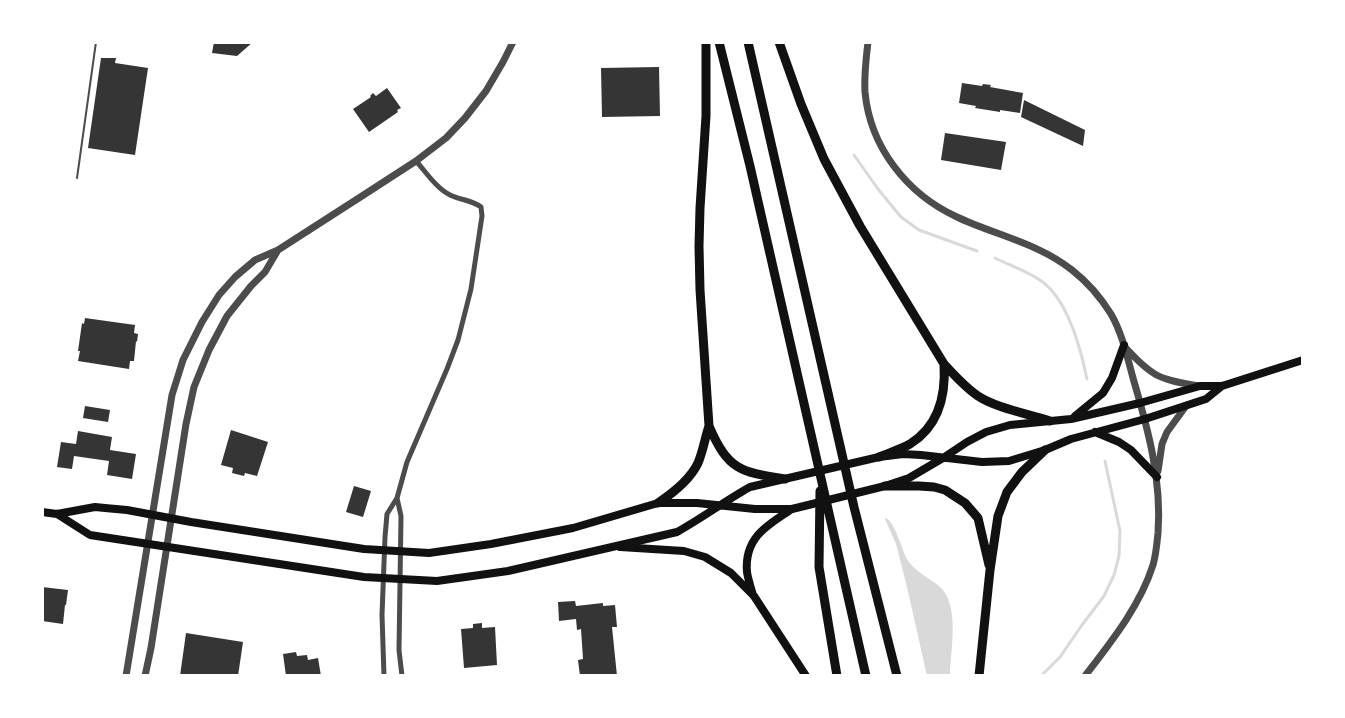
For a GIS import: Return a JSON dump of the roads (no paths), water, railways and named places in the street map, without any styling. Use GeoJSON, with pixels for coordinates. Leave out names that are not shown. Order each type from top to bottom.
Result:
{"type":"FeatureCollection","features":[{"type":"Feature","properties":{"kind":"highway"},"geometry":{"type":"LineString","coordinates":[[706,42],[706,105],[699,246],[709,426],[718,447],[735,466],[752,474],[785,478]]}},
{"type":"Feature","properties":{"kind":"highway"},"geometry":{"type":"LineString","coordinates":[[719,42],[750,166],[866,676]]}},
{"type":"Feature","properties":{"kind":"highway"},"geometry":{"type":"LineString","coordinates":[[748,42],[854,507],[897,676]]}},
{"type":"Feature","properties":{"kind":"highway"},"geometry":{"type":"LineString","coordinates":[[779,42],[824,159],[860,226],[944,364],[979,396],[1000,406],[1050,421]]}},
{"type":"Feature","properties":{"kind":"highway"},"geometry":{"type":"LineString","coordinates":[[879,457],[910,444],[926,430],[936,416],[944,393],[944,364]]}},
{"type":"Feature","properties":{"kind":"highway"},"geometry":{"type":"LineString","coordinates":[[658,503],[686,480],[697,464],[709,426]]}},
{"type":"Feature","properties":{"kind":"highway"},"geometry":{"type":"LineString","coordinates":[[979,676],[998,516],[1007,492],[1022,472],[1045,450]]}},
{"type":"Feature","properties":{"kind":"highway"},"geometry":{"type":"LineString","coordinates":[[821,477],[819,567],[837,676]]}},
{"type":"Feature","properties":{"kind":"highway"},"geometry":{"type":"LineString","coordinates":[[885,486],[934,487],[945,490],[965,502],[978,518],[990,570]]}},
{"type":"Feature","properties":{"kind":"main road"},"geometry":{"type":"LineString","coordinates":[[1071,419],[1103,393],[1112,378],[1124,345]]}},
{"type":"Feature","properties":{"kind":"main road"},"geometry":{"type":"LineString","coordinates":[[42,512],[57,514],[94,507],[127,510],[364,549],[429,553],[573,528],[658,503],[792,509],[885,486],[909,477],[986,432],[1011,425],[1071,419],[1200,386],[1222,386],[1303,360]]}},
{"type":"Feature","properties":{"kind":"main road"},"geometry":{"type":"LineString","coordinates":[[57,514],[90,535],[354,576],[437,581],[508,571],[677,532],[750,487],[879,457],[903,454],[982,462],[1009,461],[1071,439],[1145,419],[1206,399],[1222,386]]}},
{"type":"Feature","properties":{"kind":"main road"},"geometry":{"type":"LineString","coordinates":[[1095,432],[1131,450],[1157,477]]}},
{"type":"Feature","properties":{"kind":"main road"},"geometry":{"type":"LineString","coordinates":[[754,596],[747,572],[748,555],[753,540],[769,524],[792,509]]}},
{"type":"Feature","properties":{"kind":"main road"},"geometry":{"type":"LineString","coordinates":[[617,547],[684,551],[705,557],[731,573],[754,596],[806,676]]}},
{"type":"Feature","properties":{"kind":"street"},"geometry":{"type":"LineString","coordinates":[[126,676],[172,395],[183,360],[202,322],[219,295],[255,260],[278,250],[416,161],[446,138],[486,91],[513,42]]}},
{"type":"Feature","properties":{"kind":"street"},"geometry":{"type":"LineString","coordinates":[[868,42],[865,79],[868,109],[878,141],[895,168],[917,192],[943,210],[1038,249],[1074,271],[1111,314],[1124,345],[1145,419],[1157,477],[1159,516],[1154,564],[1140,597],[1116,635],[1085,676]]}},
{"type":"Feature","properties":{"kind":"street"},"geometry":{"type":"LineString","coordinates":[[384,676],[382,644],[387,514],[397,498],[407,462],[458,340],[471,289],[482,216],[481,207],[474,202],[461,200],[441,189],[416,161]]}},
{"type":"Feature","properties":{"kind":"street"},"geometry":{"type":"LineString","coordinates":[[145,676],[194,387],[209,350],[227,316],[265,272],[278,250]]}},
{"type":"Feature","properties":{"kind":"street"},"geometry":{"type":"LineString","coordinates":[[1124,345],[1141,364],[1156,375],[1169,381],[1200,386]]}},
{"type":"Feature","properties":{"kind":"street"},"geometry":{"type":"LineString","coordinates":[[1157,477],[1162,444],[1167,432],[1186,406]]}},
{"type":"Feature","properties":{"kind":"street"},"geometry":{"type":"LineString","coordinates":[[397,498],[401,516],[399,650],[402,676]]}},
{"type":"Feature","properties":{"kind":"lane"},"geometry":{"type":"LineString","coordinates":[[77,178],[96,42]]}},
{"type":"Feature","properties":{"kind":"waterway"},"geometry":{"type":"LineString","coordinates":[[854,155],[901,217],[919,230],[977,251]]}},
{"type":"Feature","properties":{"kind":"waterway"},"geometry":{"type":"LineString","coordinates":[[995,258],[1033,276],[1053,292],[1073,328],[1087,379]]}},
{"type":"Feature","properties":{"kind":"waterway"},"geometry":{"type":"LineString","coordinates":[[1041,676],[1060,657],[1104,596],[1114,575],[1119,556],[1120,531],[1105,461]]}}]}
